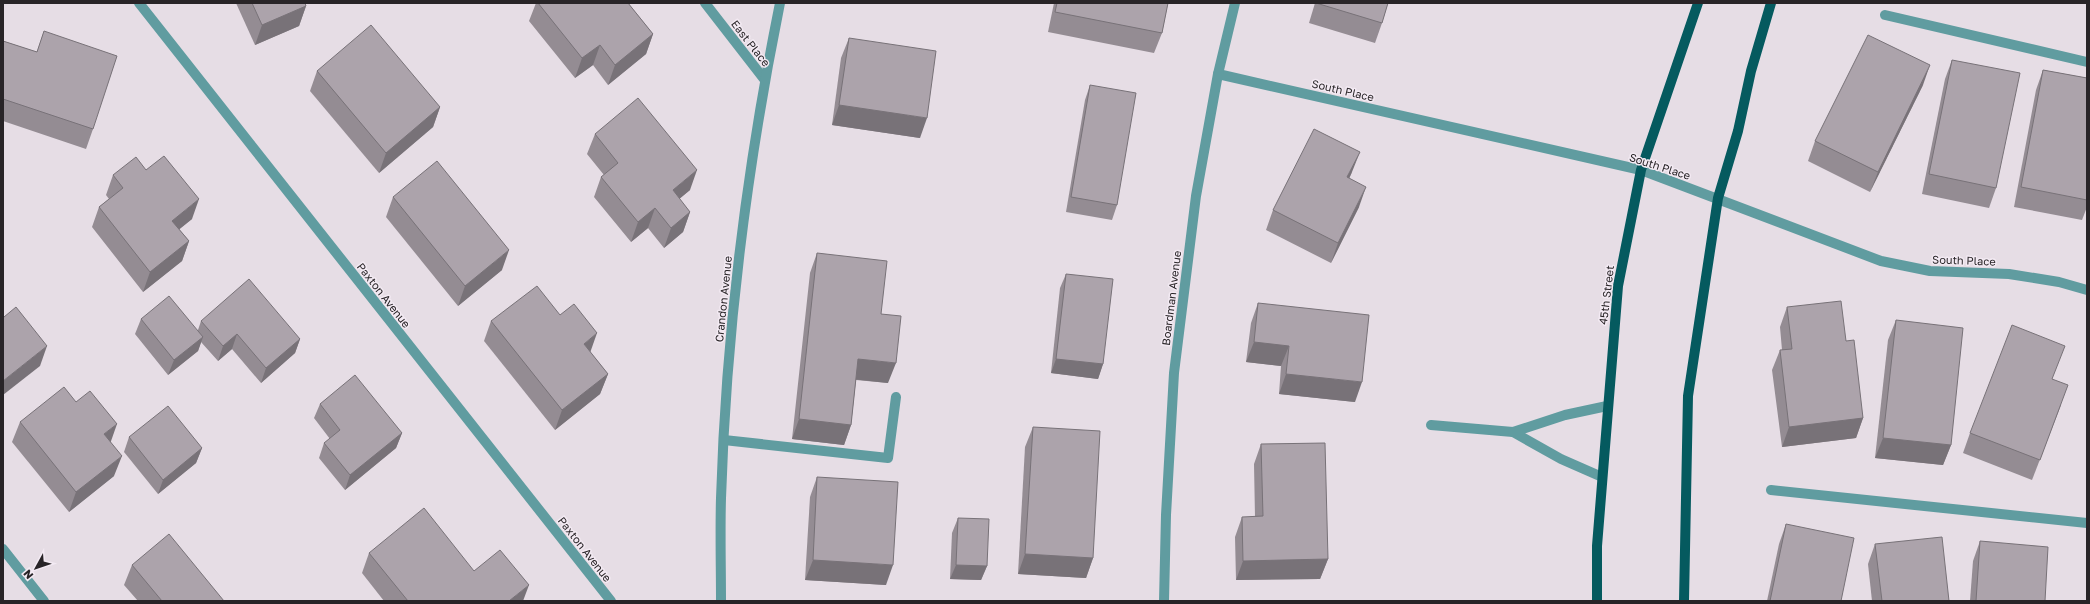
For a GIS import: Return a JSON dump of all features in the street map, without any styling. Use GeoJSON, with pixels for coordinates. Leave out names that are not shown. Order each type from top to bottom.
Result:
{"type":"FeatureCollection","features":[{"type":"Feature","properties":{"kind":"main road","name":"45th Street"},"geometry":{"type":"LineString","coordinates":[[1597,601],[1597,546],[1607,406],[1618,286],[1641,170],[1698,3]]}},
{"type":"Feature","properties":{"kind":"main road"},"geometry":{"type":"LineString","coordinates":[[1684,601],[1688,396],[1718,198],[1738,131],[1751,71],[1770,3]]}},
{"type":"Feature","properties":{"kind":"street","name":"Paxton Avenue"},"geometry":{"type":"LineString","coordinates":[[139,3],[611,601]]}},
{"type":"Feature","properties":{"kind":"street","name":"East Place"},"geometry":{"type":"LineString","coordinates":[[705,3],[764,79]]}},
{"type":"Feature","properties":{"kind":"street","name":"Crandon Avenue"},"geometry":{"type":"LineString","coordinates":[[721,601],[721,498],[727,382],[742,229],[764,79],[780,3]]}},
{"type":"Feature","properties":{"kind":"street","name":"Boardman Avenue"},"geometry":{"type":"LineString","coordinates":[[1164,601],[1166,515],[1174,373],[1196,196],[1218,74],[1235,3]]}},
{"type":"Feature","properties":{"kind":"street"},"geometry":{"type":"LineString","coordinates":[[1885,15],[2087,62]]}},
{"type":"Feature","properties":{"kind":"street","name":"South Place"},"geometry":{"type":"LineString","coordinates":[[1218,74],[1641,170],[1881,261],[1930,271],[2009,274],[2059,282],[2087,290]]}},
{"type":"Feature","properties":{"kind":"street"},"geometry":{"type":"LineString","coordinates":[[724,440],[888,458],[896,397]]}},
{"type":"Feature","properties":{"kind":"street"},"geometry":{"type":"LineString","coordinates":[[1431,425],[1513,432],[1565,415],[1607,406]]}},
{"type":"Feature","properties":{"kind":"street"},"geometry":{"type":"LineString","coordinates":[[1513,432],[1561,459],[1602,477]]}},
{"type":"Feature","properties":{"kind":"street"},"geometry":{"type":"LineString","coordinates":[[1771,490],[2087,523]]}},
{"type":"Feature","properties":{"kind":"street"},"geometry":{"type":"LineString","coordinates":[[3,549],[44,601]]}},
{"type":"Feature","properties":{"kind":"building"},"geometry":{"type":"Polygon","coordinates":[[[252,3],[305,3],[306,6],[262,25],[252,3]]]}},
{"type":"Feature","properties":{"kind":"building"},"geometry":{"type":"Polygon","coordinates":[[[538,3],[628,3],[653,34],[615,65],[600,45],[582,58],[538,3]]]}},
{"type":"Feature","properties":{"kind":"building"},"geometry":{"type":"Polygon","coordinates":[[[1057,3],[1168,3],[1162,33],[1055,12],[1057,3]]]}},
{"type":"Feature","properties":{"kind":"building"},"geometry":{"type":"Polygon","coordinates":[[[1316,3],[1388,3],[1382,23],[1316,3]]]}},
{"type":"Feature","properties":{"kind":"building"},"geometry":{"type":"Polygon","coordinates":[[[371,25],[440,107],[386,153],[317,71],[371,25]]]}},
{"type":"Feature","properties":{"kind":"building"},"geometry":{"type":"Polygon","coordinates":[[[44,31],[117,56],[93,129],[3,99],[3,41],[37,52],[44,31]]]}},
{"type":"Feature","properties":{"kind":"building"},"geometry":{"type":"Polygon","coordinates":[[[1868,35],[1930,65],[1878,172],[1815,141],[1868,35]]]}},
{"type":"Feature","properties":{"kind":"building"},"geometry":{"type":"Polygon","coordinates":[[[849,38],[936,51],[927,118],[839,105],[849,38]]]}},
{"type":"Feature","properties":{"kind":"building"},"geometry":{"type":"Polygon","coordinates":[[[1952,60],[2020,73],[1996,188],[1929,174],[1952,60]]]}},
{"type":"Feature","properties":{"kind":"building"},"geometry":{"type":"Polygon","coordinates":[[[2043,70],[2087,78],[2087,200],[2021,187],[2043,70]]]}},
{"type":"Feature","properties":{"kind":"building"},"geometry":{"type":"Polygon","coordinates":[[[1090,85],[1136,93],[1117,205],[1071,197],[1090,85]]]}},
{"type":"Feature","properties":{"kind":"building"},"geometry":{"type":"Polygon","coordinates":[[[638,98],[697,170],[673,190],[690,212],[671,228],[655,208],[638,222],[601,177],[618,163],[595,134],[638,98]]]}},
{"type":"Feature","properties":{"kind":"building"},"geometry":{"type":"Polygon","coordinates":[[[1314,129],[1360,152],[1347,177],[1366,187],[1338,243],[1273,210],[1314,129]]]}},
{"type":"Feature","properties":{"kind":"building"},"geometry":{"type":"Polygon","coordinates":[[[164,156],[199,199],[172,221],[189,241],[150,272],[99,207],[123,188],[113,175],[136,157],[146,170],[164,156]]]}},
{"type":"Feature","properties":{"kind":"building"},"geometry":{"type":"Polygon","coordinates":[[[437,161],[509,250],[465,286],[393,197],[437,161]]]}},
{"type":"Feature","properties":{"kind":"building"},"geometry":{"type":"Polygon","coordinates":[[[817,253],[887,261],[881,314],[901,316],[896,363],[858,359],[851,425],[799,419],[817,253]]]}},
{"type":"Feature","properties":{"kind":"building"},"geometry":{"type":"Polygon","coordinates":[[[1066,274],[1113,279],[1103,364],[1056,359],[1066,274]]]}},
{"type":"Feature","properties":{"kind":"building"},"geometry":{"type":"Polygon","coordinates":[[[249,279],[300,339],[266,368],[237,334],[223,346],[201,321],[249,279]]]}},
{"type":"Feature","properties":{"kind":"building"},"geometry":{"type":"Polygon","coordinates":[[[537,286],[560,315],[574,304],[597,333],[584,344],[608,374],[562,410],[491,321],[537,286]]]}},
{"type":"Feature","properties":{"kind":"building"},"geometry":{"type":"Polygon","coordinates":[[[169,296],[203,337],[174,360],[141,319],[169,296]]]}},
{"type":"Feature","properties":{"kind":"building"},"geometry":{"type":"Polygon","coordinates":[[[1841,301],[1846,341],[1854,340],[1863,418],[1789,427],[1780,350],[1792,349],[1787,307],[1841,301]]]}},
{"type":"Feature","properties":{"kind":"building"},"geometry":{"type":"Polygon","coordinates":[[[1258,303],[1369,315],[1362,382],[1286,374],[1289,346],[1254,342],[1258,303]]]}},
{"type":"Feature","properties":{"kind":"building"},"geometry":{"type":"Polygon","coordinates":[[[16,307],[47,346],[3,381],[3,315],[4,317],[16,307]]]}},
{"type":"Feature","properties":{"kind":"building"},"geometry":{"type":"Polygon","coordinates":[[[1896,320],[1963,328],[1951,445],[1883,438],[1896,320]]]}},
{"type":"Feature","properties":{"kind":"building"},"geometry":{"type":"Polygon","coordinates":[[[2012,325],[2065,346],[2052,379],[2068,385],[2040,460],[1970,433],[2012,325]]]}},
{"type":"Feature","properties":{"kind":"building"},"geometry":{"type":"Polygon","coordinates":[[[355,375],[402,433],[350,475],[324,443],[340,430],[320,404],[355,375]]]}},
{"type":"Feature","properties":{"kind":"building"},"geometry":{"type":"Polygon","coordinates":[[[64,387],[76,402],[90,391],[117,424],[104,434],[122,456],[76,492],[20,422],[64,387]]]}},
{"type":"Feature","properties":{"kind":"building"},"geometry":{"type":"Polygon","coordinates":[[[168,406],[202,448],[163,480],[129,437],[168,406]]]}},
{"type":"Feature","properties":{"kind":"building"},"geometry":{"type":"Polygon","coordinates":[[[1033,427],[1100,431],[1093,558],[1025,554],[1033,427]]]}},
{"type":"Feature","properties":{"kind":"building"},"geometry":{"type":"Polygon","coordinates":[[[1325,443],[1328,559],[1243,561],[1242,517],[1263,516],[1261,444],[1325,443]]]}},
{"type":"Feature","properties":{"kind":"building"},"geometry":{"type":"Polygon","coordinates":[[[817,477],[898,482],[893,565],[813,560],[817,477]]]}},
{"type":"Feature","properties":{"kind":"building"},"geometry":{"type":"Polygon","coordinates":[[[424,508],[474,571],[500,550],[529,585],[509,601],[408,601],[369,553],[424,508]]]}},
{"type":"Feature","properties":{"kind":"building"},"geometry":{"type":"Polygon","coordinates":[[[958,518],[989,519],[987,566],[956,565],[958,518]]]}},
{"type":"Feature","properties":{"kind":"building"},"geometry":{"type":"Polygon","coordinates":[[[1786,524],[1854,538],[1841,601],[1770,601],[1786,524]]]}},
{"type":"Feature","properties":{"kind":"building"},"geometry":{"type":"Polygon","coordinates":[[[169,534],[224,601],[162,601],[132,565],[169,534]]]}},
{"type":"Feature","properties":{"kind":"building"},"geometry":{"type":"Polygon","coordinates":[[[1942,537],[1949,601],[1882,601],[1875,544],[1942,537]]]}},
{"type":"Feature","properties":{"kind":"building"},"geometry":{"type":"Polygon","coordinates":[[[1980,541],[2048,547],[2045,601],[1976,601],[1980,541]]]}}]}
